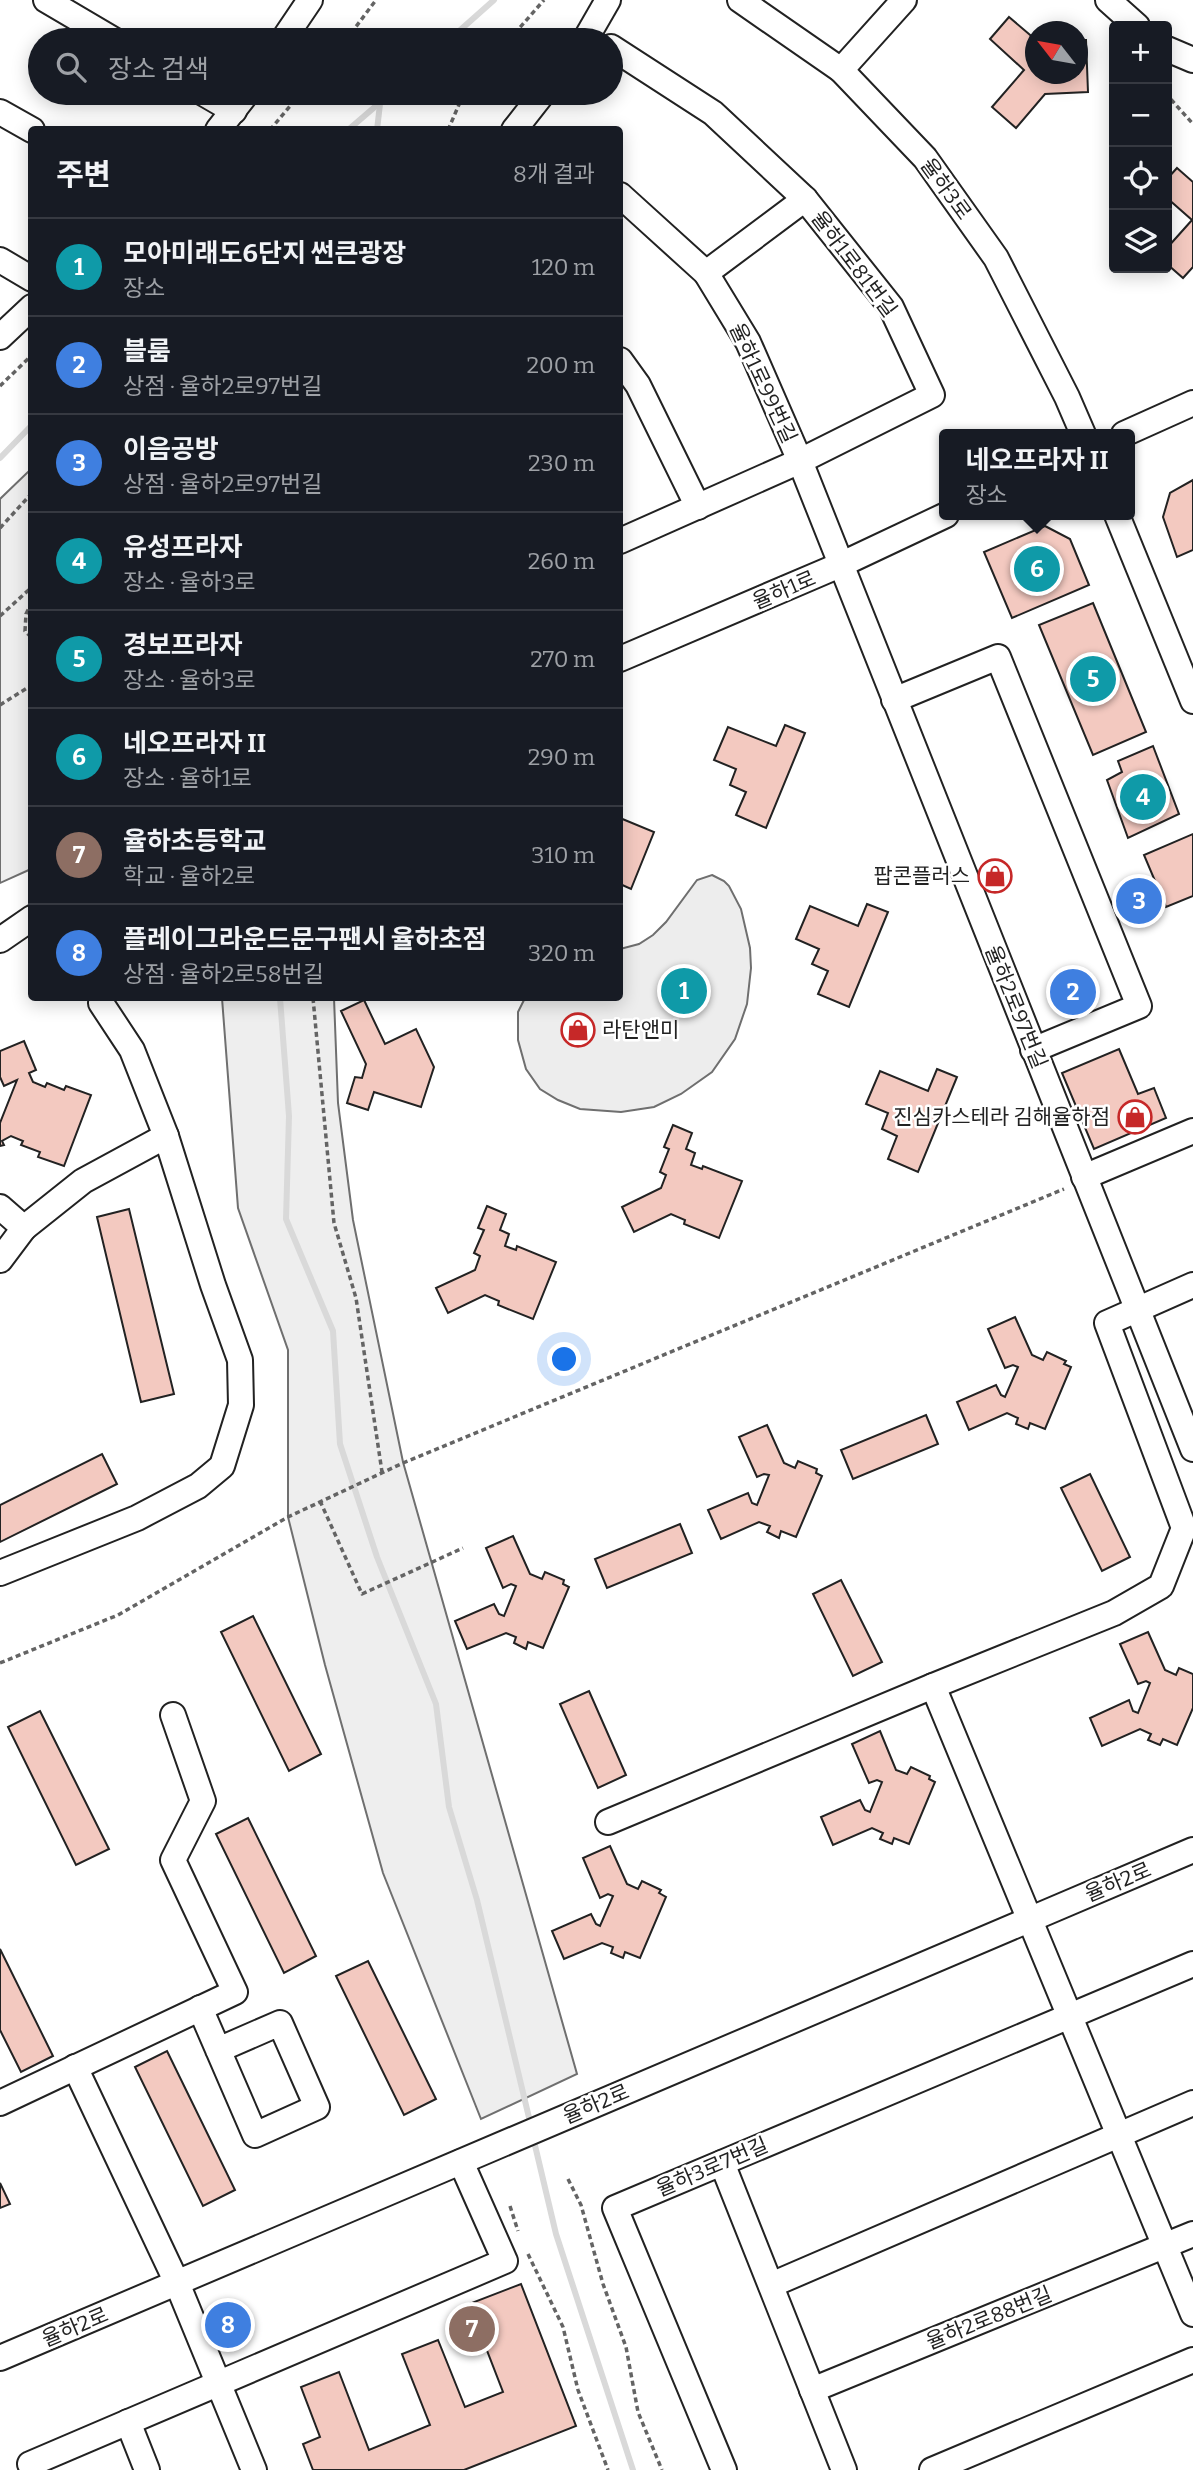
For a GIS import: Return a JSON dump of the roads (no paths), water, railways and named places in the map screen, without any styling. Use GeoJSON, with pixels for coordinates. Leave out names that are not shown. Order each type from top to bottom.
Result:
{"type":"FeatureCollection","features":[{"type":"Feature","properties":{"kind":"street"},"geometry":{"type":"LineString","coordinates":[[46,0],[94,28]]}},
{"type":"Feature","properties":{"kind":"street","name":"율하1로81번길"},"geometry":{"type":"LineString","coordinates":[[600,28],[608,0]]}},
{"type":"Feature","properties":{"kind":"street","name":"율하3로"},"geometry":{"type":"LineString","coordinates":[[740,0],[841,70],[925,158],[996,258],[1081,429]]}},
{"type":"Feature","properties":{"kind":"street"},"geometry":{"type":"LineString","coordinates":[[841,70],[904,0]]}},
{"type":"Feature","properties":{"kind":"street"},"geometry":{"type":"LineString","coordinates":[[1108,0],[1131,21]]}},
{"type":"Feature","properties":{"kind":"street"},"geometry":{"type":"LineString","coordinates":[[289,28],[302,3]]}},
{"type":"Feature","properties":{"kind":"street"},"geometry":{"type":"LineString","coordinates":[[1172,51],[1193,60]]}},
{"type":"Feature","properties":{"kind":"street","name":"율하1로81번길"},"geometry":{"type":"LineString","coordinates":[[623,56],[713,113],[806,199],[891,307],[932,395],[800,461],[623,540]]}},
{"type":"Feature","properties":{"kind":"street"},"geometry":{"type":"LineString","coordinates":[[221,126],[238,105]]}},
{"type":"Feature","properties":{"kind":"street"},"geometry":{"type":"LineString","coordinates":[[524,126],[537,105]]}},
{"type":"Feature","properties":{"kind":"street"},"geometry":{"type":"LineString","coordinates":[[0,112],[28,128]]}},
{"type":"Feature","properties":{"kind":"street","name":"율하1로99번길"},"geometry":{"type":"LineString","coordinates":[[623,198],[706,274],[748,342],[800,461],[840,565]]}},
{"type":"Feature","properties":{"kind":"street"},"geometry":{"type":"LineString","coordinates":[[706,274],[806,199]]}},
{"type":"Feature","properties":{"kind":"street"},"geometry":{"type":"LineString","coordinates":[[0,260],[28,277]]}},
{"type":"Feature","properties":{"kind":"street"},"geometry":{"type":"LineString","coordinates":[[0,337],[28,311]]}},
{"type":"Feature","properties":{"kind":"street"},"geometry":{"type":"LineString","coordinates":[[623,364],[638,386],[698,507]]}},
{"type":"Feature","properties":{"kind":"street"},"geometry":{"type":"LineString","coordinates":[[1135,429],[1193,402]]}},
{"type":"Feature","properties":{"kind":"street","name":"율하1로"},"geometry":{"type":"LineString","coordinates":[[623,658],[840,565],[939,518]]}},
{"type":"Feature","properties":{"kind":"street"},"geometry":{"type":"LineString","coordinates":[[1119,520],[1193,701]]}},
{"type":"Feature","properties":{"kind":"street","name":"율하2로97번길"},"geometry":{"type":"LineString","coordinates":[[840,565],[1033,1050],[1076,1182],[1137,1310],[1193,1449]]}},
{"type":"Feature","properties":{"kind":"street"},"geometry":{"type":"LineString","coordinates":[[894,700],[998,657],[1134,993],[1139,1006],[1033,1050]]}},
{"type":"Feature","properties":{"kind":"street"},"geometry":{"type":"LineString","coordinates":[[0,940],[28,921]]}},
{"type":"Feature","properties":{"kind":"street"},"geometry":{"type":"LineString","coordinates":[[0,1573],[137,1518],[198,1486],[222,1466],[241,1405],[240,1360],[213,1285],[166,1136],[132,1050],[101,1003]]}},
{"type":"Feature","properties":{"kind":"street"},"geometry":{"type":"LineString","coordinates":[[1076,1182],[1193,1131]]}},
{"type":"Feature","properties":{"kind":"street"},"geometry":{"type":"LineString","coordinates":[[0,1260],[24,1228],[83,1181],[166,1136]]}},
{"type":"Feature","properties":{"kind":"street"},"geometry":{"type":"LineString","coordinates":[[0,1207],[24,1228]]}},
{"type":"Feature","properties":{"kind":"street"},"geometry":{"type":"LineString","coordinates":[[608,1822],[1114,1613],[1161,1586],[1184,1528],[1107,1323],[1193,1285]]}},
{"type":"Feature","properties":{"kind":"street"},"geometry":{"type":"LineString","coordinates":[[933,1686],[1193,2314]]}},
{"type":"Feature","properties":{"kind":"street"},"geometry":{"type":"LineString","coordinates":[[0,2103],[235,1992],[173,1860],[203,1801],[173,1715]]}},
{"type":"Feature","properties":{"kind":"street","name":"율하2로"},"geometry":{"type":"LineString","coordinates":[[0,2358],[1193,1850]]}},
{"type":"Feature","properties":{"kind":"street","name":"율하3로7번길"},"geometry":{"type":"LineString","coordinates":[[724,2470],[615,2208],[1193,1964]]}},
{"type":"Feature","properties":{"kind":"street"},"geometry":{"type":"LineString","coordinates":[[200,2008],[218,2050],[255,2134],[317,2107],[280,2023],[218,2050]]}},
{"type":"Feature","properties":{"kind":"street"},"geometry":{"type":"LineString","coordinates":[[75,2067],[177,2283],[254,2470]]}},
{"type":"Feature","properties":{"kind":"street"},"geometry":{"type":"LineString","coordinates":[[771,2285],[1193,2103]]}},
{"type":"Feature","properties":{"kind":"street"},"geometry":{"type":"LineString","coordinates":[[33,2470],[30,2464],[505,2261],[461,2162]]}},
{"type":"Feature","properties":{"kind":"street"},"geometry":{"type":"LineString","coordinates":[[722,2163],[844,2470]]}},
{"type":"Feature","properties":{"kind":"street"},"geometry":{"type":"LineString","coordinates":[[1165,2246],[1193,2234]]}},
{"type":"Feature","properties":{"kind":"street","name":"율하2로88번길"},"geometry":{"type":"LineString","coordinates":[[813,2390],[1165,2246]]}},
{"type":"Feature","properties":{"kind":"street"},"geometry":{"type":"LineString","coordinates":[[932,2470],[1193,2360]]}},
{"type":"Feature","properties":{"kind":"street"},"geometry":{"type":"LineString","coordinates":[[128,2422],[147,2470]]}},
{"type":"Feature","properties":{"kind":"waterway"},"geometry":{"type":"LineString","coordinates":[[462,28],[494,0]]}},
{"type":"Feature","properties":{"kind":"waterway"},"geometry":{"type":"LineString","coordinates":[[353,126],[377,105]]}},
{"type":"Feature","properties":{"kind":"waterway"},"geometry":{"type":"LineString","coordinates":[[377,126],[380,105]]}},
{"type":"Feature","properties":{"kind":"waterway"},"geometry":{"type":"LineString","coordinates":[[0,458],[28,429]]}},
{"type":"Feature","properties":{"kind":"waterway"},"geometry":{"type":"LineString","coordinates":[[280,1001],[289,1116],[286,1219],[333,1331],[340,1444],[377,1557],[436,1704],[449,1807],[477,1900],[531,2126]]}},
{"type":"Feature","properties":{"kind":"waterway"},"geometry":{"type":"LineString","coordinates":[[533,2137],[556,2234],[633,2470]]}},
{"type":"Feature","properties":{"kind":"place","name":"네오프라자 II"},"geometry":{"type":"Point","coordinates":[1037,569]}},
{"type":"Feature","properties":{"kind":"place","name":"경보프라자"},"geometry":{"type":"Point","coordinates":[1093,679]}},
{"type":"Feature","properties":{"kind":"place","name":"유성프라자"},"geometry":{"type":"Point","coordinates":[1143,797]}},
{"type":"Feature","properties":{"kind":"place","name":"팝콘플러스"},"geometry":{"type":"Point","coordinates":[995,876]}},
{"type":"Feature","properties":{"kind":"place","name":"이음공방"},"geometry":{"type":"Point","coordinates":[1139,901]}},
{"type":"Feature","properties":{"kind":"place","name":"모아미래도6단지 썬큰광장"},"geometry":{"type":"Point","coordinates":[684,991]}},
{"type":"Feature","properties":{"kind":"place","name":"블룸"},"geometry":{"type":"Point","coordinates":[1073,992]}},
{"type":"Feature","properties":{"kind":"place","name":"라탄앤미"},"geometry":{"type":"Point","coordinates":[578,1030]}},
{"type":"Feature","properties":{"kind":"place","name":"진심카스테라 김해율하점"},"geometry":{"type":"Point","coordinates":[1135,1117]}},
{"type":"Feature","properties":{"kind":"place","name":"플레이그라운드문구팬시 율하초점"},"geometry":{"type":"Point","coordinates":[228,2325]}},
{"type":"Feature","properties":{"kind":"place","name":"율하초등학교"},"geometry":{"type":"Point","coordinates":[472,2329]}}]}
